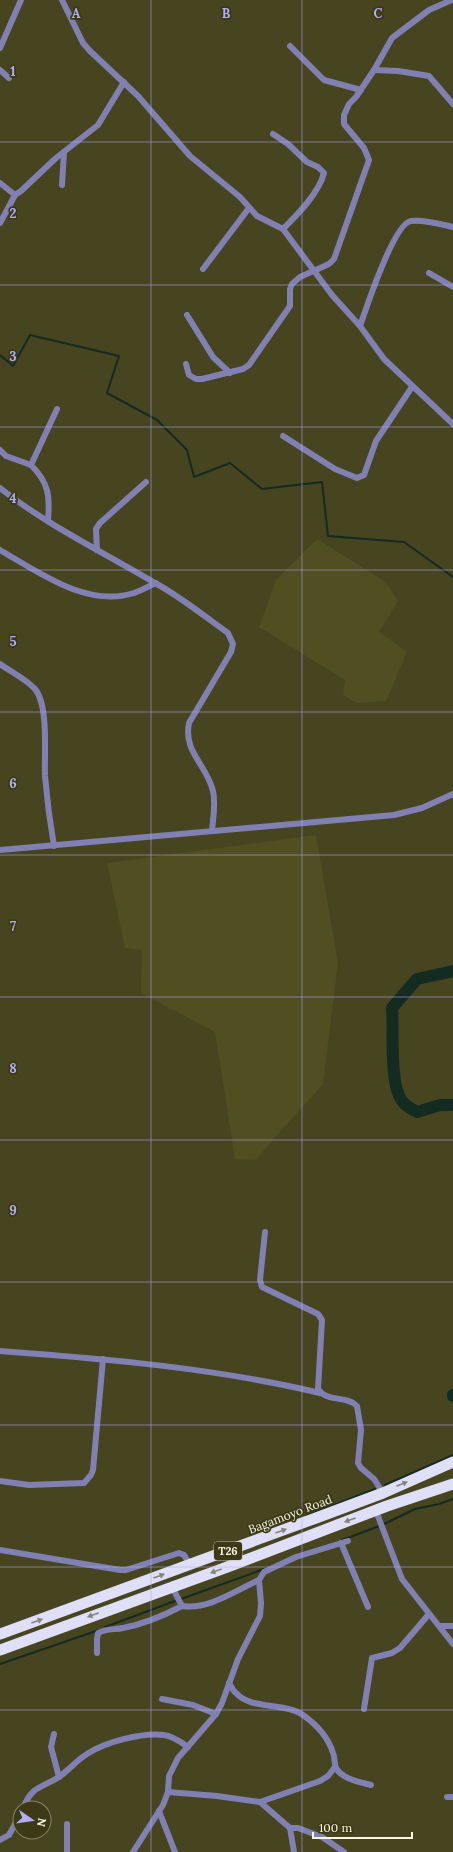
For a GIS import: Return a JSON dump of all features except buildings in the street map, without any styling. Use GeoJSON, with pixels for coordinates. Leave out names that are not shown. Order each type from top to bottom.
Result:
{"type":"FeatureCollection","features":[{"type":"Feature","properties":{"kind":"highway","name":"Bagamoyo Road"},"geometry":{"type":"LineString","coordinates":[[0,1634],[383,1493],[453,1462]]}},
{"type":"Feature","properties":{"kind":"highway","name":"T26"},"geometry":{"type":"LineString","coordinates":[[0,1650],[387,1506],[453,1484]]}},
{"type":"Feature","properties":{"kind":"street"},"geometry":{"type":"LineString","coordinates":[[0,48],[21,0]]}},
{"type":"Feature","properties":{"kind":"street"},"geometry":{"type":"LineString","coordinates":[[62,0],[83,43],[138,96],[190,156],[240,197],[257,216],[283,229],[332,295],[360,326],[384,358],[412,387],[452,420]]}},
{"type":"Feature","properties":{"kind":"street"},"geometry":{"type":"LineString","coordinates":[[186,364],[189,375],[196,379],[212,378],[243,370],[250,364],[288,309],[291,302],[289,295],[295,279],[329,264],[338,252],[351,208],[368,164],[368,155],[364,148],[344,124],[344,115],[349,104],[361,90],[374,70],[392,38],[429,10],[452,0]]}},
{"type":"Feature","properties":{"kind":"street"},"geometry":{"type":"LineString","coordinates":[[290,46],[324,80],[361,90]]}},
{"type":"Feature","properties":{"kind":"street"},"geometry":{"type":"LineString","coordinates":[[0,70],[9,78]]}},
{"type":"Feature","properties":{"kind":"street"},"geometry":{"type":"LineString","coordinates":[[374,70],[405,72],[429,76],[453,104]]}},
{"type":"Feature","properties":{"kind":"street"},"geometry":{"type":"LineString","coordinates":[[0,223],[15,195],[64,152],[98,125],[124,82]]}},
{"type":"Feature","properties":{"kind":"street"},"geometry":{"type":"LineString","coordinates":[[273,134],[288,144],[307,162],[318,167],[324,173],[322,179],[309,199],[283,229]]}},
{"type":"Feature","properties":{"kind":"street"},"geometry":{"type":"LineString","coordinates":[[62,185],[64,152]]}},
{"type":"Feature","properties":{"kind":"street"},"geometry":{"type":"LineString","coordinates":[[0,183],[15,195]]}},
{"type":"Feature","properties":{"kind":"street"},"geometry":{"type":"LineString","coordinates":[[203,269],[249,208]]}},
{"type":"Feature","properties":{"kind":"street"},"geometry":{"type":"LineString","coordinates":[[360,326],[389,250],[404,223],[411,221],[453,227]]}},
{"type":"Feature","properties":{"kind":"street"},"geometry":{"type":"LineString","coordinates":[[429,273],[453,287]]}},
{"type":"Feature","properties":{"kind":"street"},"geometry":{"type":"LineString","coordinates":[[187,315],[213,357],[230,373]]}},
{"type":"Feature","properties":{"kind":"street"},"geometry":{"type":"LineString","coordinates":[[283,436],[335,469],[357,478],[364,475],[376,441],[412,387]]}},
{"type":"Feature","properties":{"kind":"street"},"geometry":{"type":"LineString","coordinates":[[31,465],[57,409]]}},
{"type":"Feature","properties":{"kind":"street"},"geometry":{"type":"LineString","coordinates":[[0,450],[6,456],[31,465],[38,472],[47,488],[49,502],[48,521]]}},
{"type":"Feature","properties":{"kind":"street"},"geometry":{"type":"LineString","coordinates":[[97,550],[96,529],[100,523],[146,482]]}},
{"type":"Feature","properties":{"kind":"street"},"geometry":{"type":"LineString","coordinates":[[0,488],[21,504],[48,521],[156,583],[228,633],[233,644],[231,652],[189,723],[187,733],[190,747],[213,790],[212,831]]}},
{"type":"Feature","properties":{"kind":"street"},"geometry":{"type":"LineString","coordinates":[[0,550],[59,583],[89,593],[120,596],[134,593],[156,583]]}},
{"type":"Feature","properties":{"kind":"street"},"geometry":{"type":"LineString","coordinates":[[0,664],[35,689],[39,698],[44,721],[48,812],[54,846]]}},
{"type":"Feature","properties":{"kind":"street"},"geometry":{"type":"LineString","coordinates":[[0,850],[394,814],[422,808],[453,794]]}},
{"type":"Feature","properties":{"kind":"street"},"geometry":{"type":"LineString","coordinates":[[265,1232],[260,1280],[262,1287],[318,1314],[322,1320],[317,1385],[320,1393]]}},
{"type":"Feature","properties":{"kind":"street"},"geometry":{"type":"LineString","coordinates":[[0,1351],[103,1359],[238,1376],[273,1382],[320,1393],[327,1397],[352,1402],[357,1406],[361,1430],[358,1463],[361,1468],[374,1479],[383,1493]]}},
{"type":"Feature","properties":{"kind":"street"},"geometry":{"type":"LineString","coordinates":[[0,1481],[29,1485],[84,1483],[88,1480],[93,1470],[103,1359]]}},
{"type":"Feature","properties":{"kind":"street"},"geometry":{"type":"LineString","coordinates":[[376,1511],[402,1579],[453,1644]]}},
{"type":"Feature","properties":{"kind":"street"},"geometry":{"type":"LineString","coordinates":[[97,1653],[98,1632],[110,1628],[121,1629],[161,1618],[182,1606],[191,1608],[207,1604],[259,1580],[264,1572],[296,1557],[348,1541]]}},
{"type":"Feature","properties":{"kind":"street"},"geometry":{"type":"LineString","coordinates":[[341,1543],[368,1607]]}},
{"type":"Feature","properties":{"kind":"street"},"geometry":{"type":"LineString","coordinates":[[0,1550],[120,1570],[126,1570],[179,1553],[184,1555],[190,1565]]}},
{"type":"Feature","properties":{"kind":"street"},"geometry":{"type":"LineString","coordinates":[[133,1852],[145,1831],[160,1811],[168,1792],[169,1776],[178,1758],[216,1714],[222,1703],[244,1643],[260,1616],[261,1603],[259,1580]]}},
{"type":"Feature","properties":{"kind":"street"},"geometry":{"type":"LineString","coordinates":[[172,1587],[182,1606]]}},
{"type":"Feature","properties":{"kind":"street"},"geometry":{"type":"LineString","coordinates":[[364,1709],[372,1658],[392,1653],[400,1648],[429,1614]]}},
{"type":"Feature","properties":{"kind":"street"},"geometry":{"type":"LineString","coordinates":[[440,1626],[453,1626]]}},
{"type":"Feature","properties":{"kind":"street"},"geometry":{"type":"LineString","coordinates":[[229,1683],[236,1693],[244,1699],[289,1709],[311,1721],[323,1732],[332,1746],[335,1767],[343,1775],[352,1780],[371,1785]]}},
{"type":"Feature","properties":{"kind":"street"},"geometry":{"type":"LineString","coordinates":[[162,1699],[194,1705],[216,1714]]}},
{"type":"Feature","properties":{"kind":"street"},"geometry":{"type":"LineString","coordinates":[[54,1734],[51,1747],[59,1777]]}},
{"type":"Feature","properties":{"kind":"street"},"geometry":{"type":"LineString","coordinates":[[26,1800],[29,1794],[59,1777],[96,1748],[105,1744],[130,1738],[163,1734],[172,1737],[188,1747]]}},
{"type":"Feature","properties":{"kind":"street"},"geometry":{"type":"LineString","coordinates":[[168,1792],[217,1796],[260,1802],[320,1782],[328,1776],[335,1767]]}},
{"type":"Feature","properties":{"kind":"street"},"geometry":{"type":"LineString","coordinates":[[260,1802],[290,1828],[294,1852]]}},
{"type":"Feature","properties":{"kind":"street"},"geometry":{"type":"LineString","coordinates":[[160,1811],[176,1852]]}},
{"type":"Feature","properties":{"kind":"street"},"geometry":{"type":"LineString","coordinates":[[67,1824],[67,1852]]}},
{"type":"Feature","properties":{"kind":"street"},"geometry":{"type":"LineString","coordinates":[[0,1840],[8,1835],[12,1828]]}},
{"type":"Feature","properties":{"kind":"street"},"geometry":{"type":"LineString","coordinates":[[290,1828],[298,1828],[322,1837],[344,1852]]}},
{"type":"Feature","properties":{"kind":"shaded area"},"geometry":{"type":"Polygon","coordinates":[[[317,539],[386,582],[398,601],[379,632],[407,652],[386,701],[357,703],[343,695],[345,680],[259,627],[276,580],[317,539]]]}},
{"type":"Feature","properties":{"kind":"shaded area"},"geometry":{"type":"Polygon","coordinates":[[[316,835],[338,963],[323,1084],[255,1160],[235,1159],[215,1032],[141,993],[142,950],[125,948],[107,863],[316,835]]]}},
{"type":"Feature","properties":{"kind":"waterway"},"geometry":{"type":"LineString","coordinates":[[0,355],[13,366],[30,335],[119,356],[107,393],[157,420],[187,450],[194,477],[230,463],[262,489],[322,482],[328,536],[404,542],[453,577]]}},
{"type":"Feature","properties":{"kind":"waterway"},"geometry":{"type":"LineString","coordinates":[[453,971],[417,979],[392,1008],[395,1082],[402,1101],[417,1112],[440,1105],[453,1105]]}},
{"type":"Feature","properties":{"kind":"waterway"},"geometry":{"type":"LineString","coordinates":[[385,1485],[453,1455]]}},
{"type":"Feature","properties":{"kind":"waterway"},"geometry":{"type":"LineString","coordinates":[[306,1516],[375,1489]]}},
{"type":"Feature","properties":{"kind":"waterway"},"geometry":{"type":"LineString","coordinates":[[342,1540],[382,1525],[415,1509],[439,1504],[453,1499]]}},
{"type":"Feature","properties":{"kind":"waterway"},"geometry":{"type":"LineString","coordinates":[[181,1599],[267,1568]]}},
{"type":"Feature","properties":{"kind":"waterway"},"geometry":{"type":"LineString","coordinates":[[105,1627],[175,1601]]}},
{"type":"Feature","properties":{"kind":"waterway"},"geometry":{"type":"LineString","coordinates":[[0,1664],[99,1630]]}}]}
